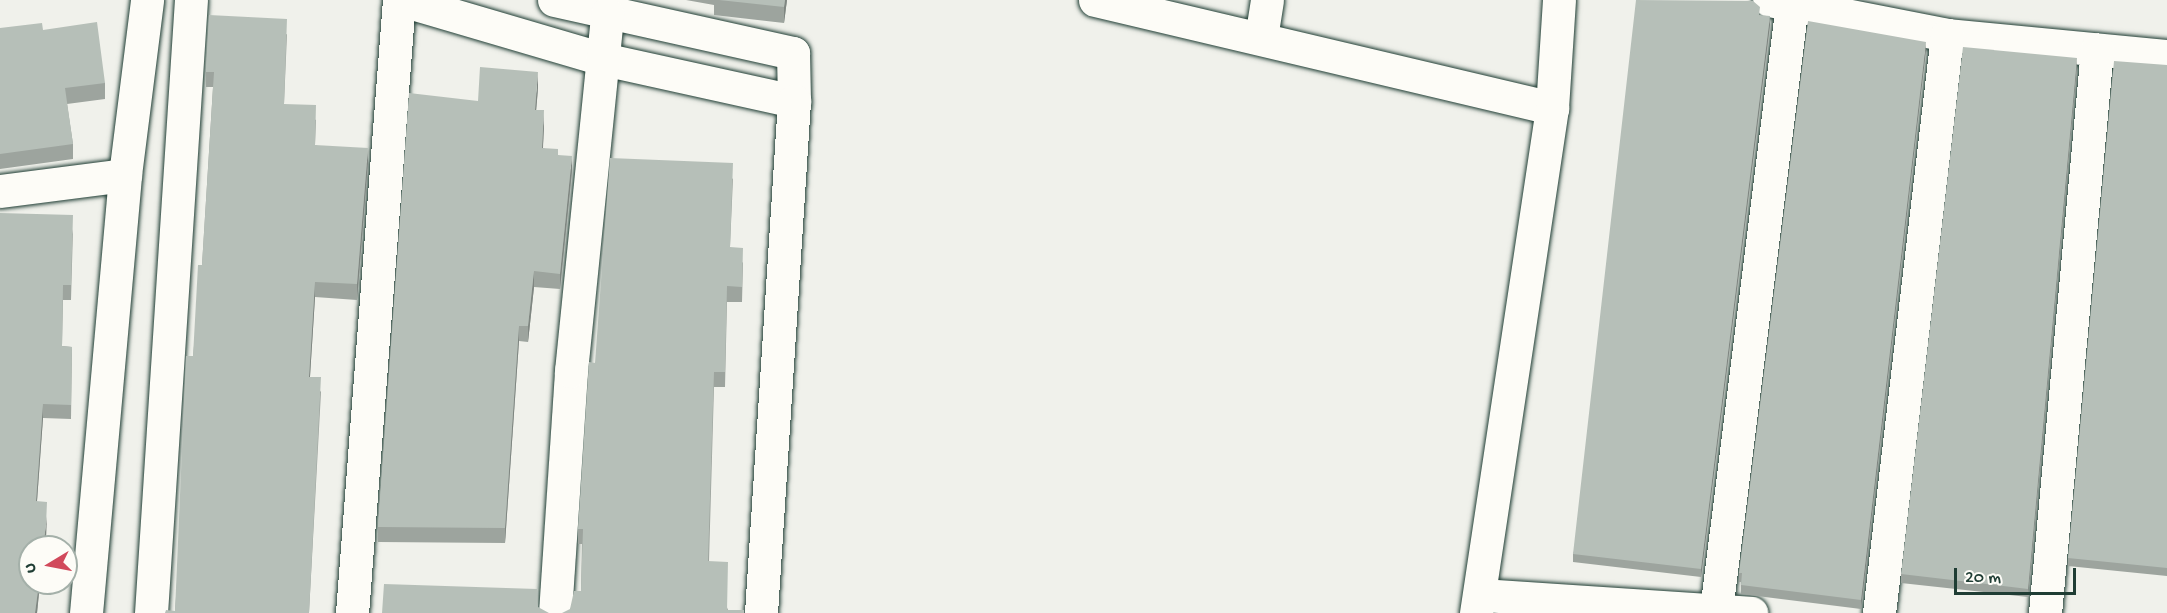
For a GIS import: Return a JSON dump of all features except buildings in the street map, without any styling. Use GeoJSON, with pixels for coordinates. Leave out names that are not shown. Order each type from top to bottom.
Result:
{"type":"FeatureCollection","features":[{"type":"Feature","properties":{"kind":"street"},"geometry":{"type":"LineString","coordinates":[[86,613],[125,175],[147,0]]}},
{"type":"Feature","properties":{"kind":"street"},"geometry":{"type":"LineString","coordinates":[[151,613],[191,0]]}},
{"type":"Feature","properties":{"kind":"street"},"geometry":{"type":"LineString","coordinates":[[352,613],[400,0],[481,10],[603,59],[794,101]]}},
{"type":"Feature","properties":{"kind":"street"},"geometry":{"type":"LineString","coordinates":[[554,0],[607,14],[792,51],[794,101],[761,613]]}},
{"type":"Feature","properties":{"kind":"street"},"geometry":{"type":"LineString","coordinates":[[1095,0],[1552,108]]}},
{"type":"Feature","properties":{"kind":"street"},"geometry":{"type":"LineString","coordinates":[[1261,38],[1267,0]]}},
{"type":"Feature","properties":{"kind":"street"},"geometry":{"type":"LineString","coordinates":[[1560,0],[1552,108],[1479,604],[1751,613]]}},
{"type":"Feature","properties":{"kind":"street"},"geometry":{"type":"LineString","coordinates":[[1716,611],[1780,2],[1947,35],[2167,56]]}},
{"type":"Feature","properties":{"kind":"street"},"geometry":{"type":"LineString","coordinates":[[555,613],[571,371],[607,14]]}},
{"type":"Feature","properties":{"kind":"street"},"geometry":{"type":"LineString","coordinates":[[1879,613],[1947,35]]}},
{"type":"Feature","properties":{"kind":"street"},"geometry":{"type":"LineString","coordinates":[[2045,613],[2097,49]]}},
{"type":"Feature","properties":{"kind":"street"},"geometry":{"type":"LineString","coordinates":[[0,191],[125,175]]}}]}
